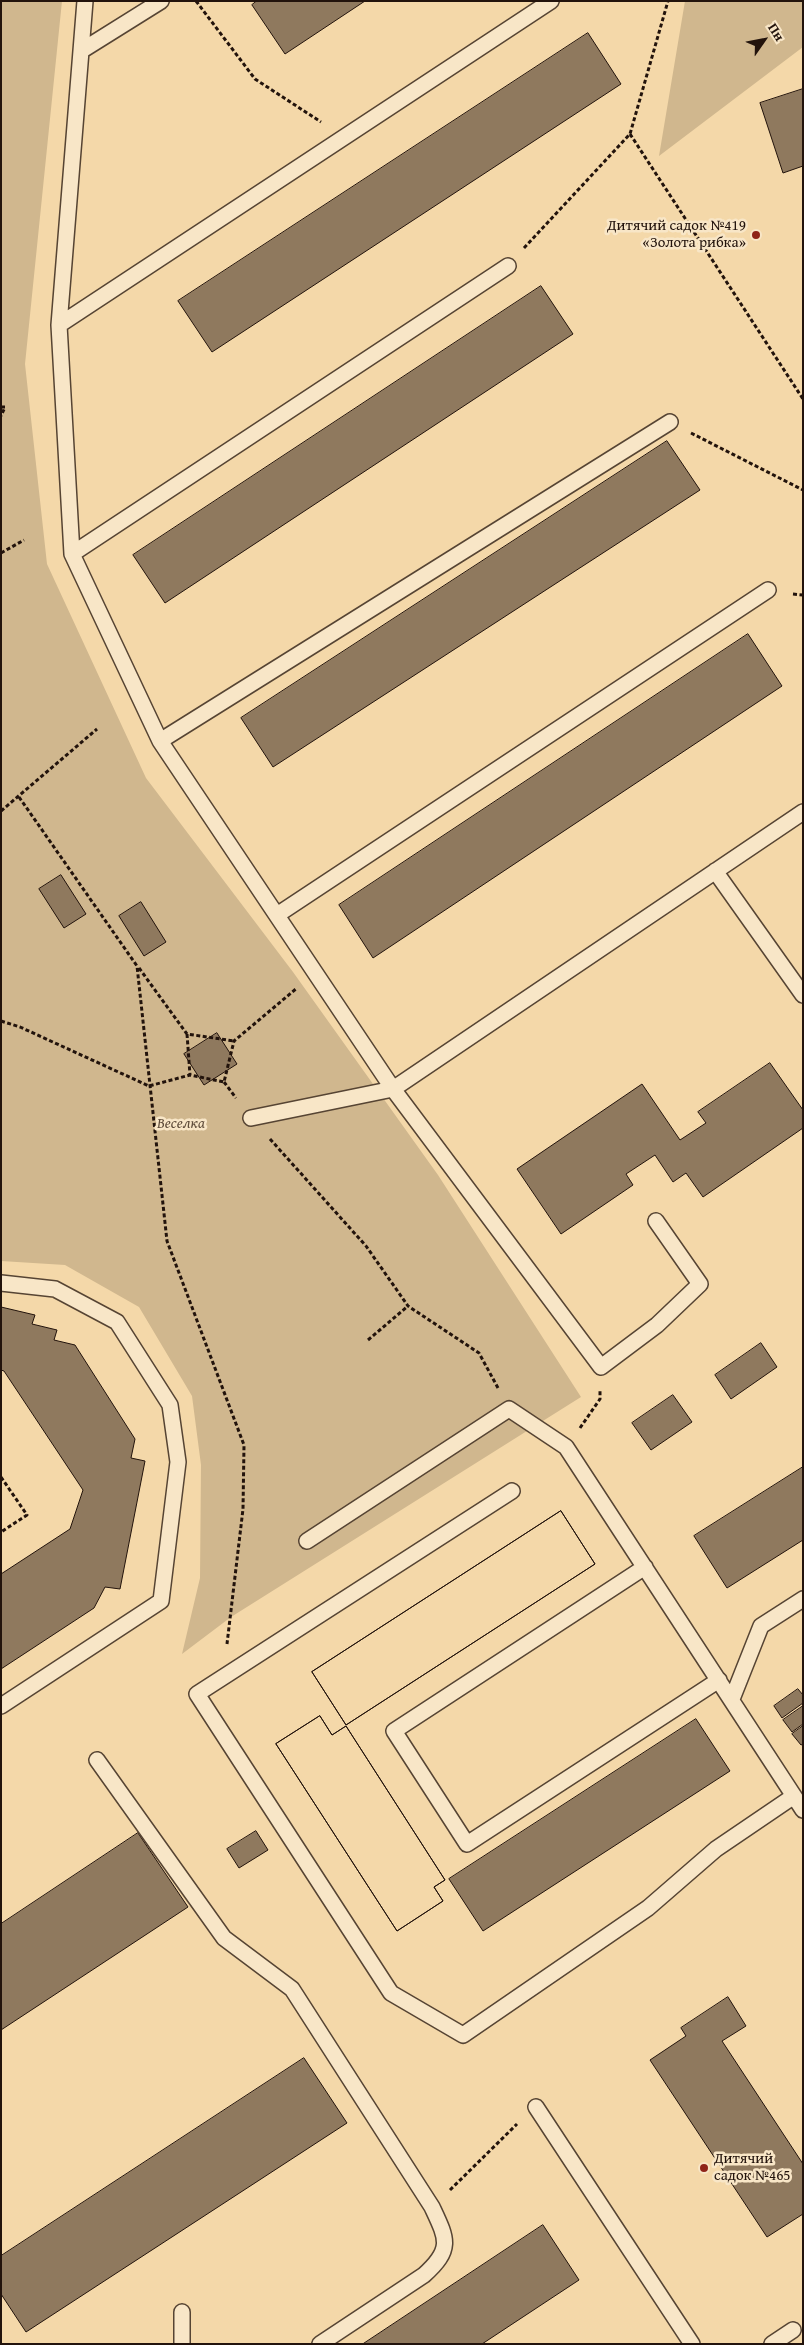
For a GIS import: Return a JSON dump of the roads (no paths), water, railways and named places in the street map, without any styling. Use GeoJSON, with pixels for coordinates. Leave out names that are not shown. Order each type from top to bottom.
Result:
{"type":"FeatureCollection","features":[{"type":"Feature","properties":{"kind":"lane"},"geometry":{"type":"LineString","coordinates":[[85,1],[59,325],[72,554],[160,741],[393,1089],[601,1367],[657,1325],[700,1284],[656,1221]]}},
{"type":"Feature","properties":{"kind":"lane"},"geometry":{"type":"LineString","coordinates":[[81,51],[162,1]]}},
{"type":"Feature","properties":{"kind":"lane"},"geometry":{"type":"LineString","coordinates":[[59,325],[550,1]]}},
{"type":"Feature","properties":{"kind":"lane"},"geometry":{"type":"LineString","coordinates":[[72,554],[508,266]]}},
{"type":"Feature","properties":{"kind":"lane"},"geometry":{"type":"LineString","coordinates":[[160,741],[670,422]]}},
{"type":"Feature","properties":{"kind":"lane"},"geometry":{"type":"LineString","coordinates":[[277,915],[768,590]]}},
{"type":"Feature","properties":{"kind":"lane"},"geometry":{"type":"LineString","coordinates":[[251,1118],[393,1089],[803,812]]}},
{"type":"Feature","properties":{"kind":"lane"},"geometry":{"type":"LineString","coordinates":[[715,871],[803,995]]}},
{"type":"Feature","properties":{"kind":"lane"},"geometry":{"type":"LineString","coordinates":[[1,1283],[55,1289],[117,1322],[170,1404],[178,1462],[161,1601],[1,1706]]}},
{"type":"Feature","properties":{"kind":"lane"},"geometry":{"type":"LineString","coordinates":[[307,1541],[508,1408],[566,1447],[803,1810]]}},
{"type":"Feature","properties":{"kind":"lane"},"geometry":{"type":"LineString","coordinates":[[512,1491],[197,1694],[391,1993],[463,2035],[648,1908],[716,1849],[794,1796]]}},
{"type":"Feature","properties":{"kind":"lane"},"geometry":{"type":"LineString","coordinates":[[645,1567],[394,1731],[467,1844],[719,1680]]}},
{"type":"Feature","properties":{"kind":"lane"},"geometry":{"type":"LineString","coordinates":[[732,1699],[761,1626],[803,1599]]}},
{"type":"Feature","properties":{"kind":"lane"},"geometry":{"type":"LineString","coordinates":[[97,1760],[224,1938],[292,1989],[432,2207],[443,2232],[445,2245],[439,2262],[424,2275],[320,2344]]}},
{"type":"Feature","properties":{"kind":"lane"},"geometry":{"type":"LineString","coordinates":[[536,2106],[692,2344]]}},
{"type":"Feature","properties":{"kind":"lane"},"geometry":{"type":"LineString","coordinates":[[182,2312],[182,2344]]}},
{"type":"Feature","properties":{"kind":"lane"},"geometry":{"type":"LineString","coordinates":[[772,2344],[793,2330]]}},
{"type":"Feature","properties":{"kind":"place","name":"Дитячий садок №419 «Золота рибка»"},"geometry":{"type":"Point","coordinates":[756,235]}},
{"type":"Feature","properties":{"kind":"place","name":"Дитячий садок №465"},"geometry":{"type":"Point","coordinates":[704,2168]}},
{"type":"Feature","properties":{"kind":"park label","name":"Веселка"},"geometry":{"type":"Point","coordinates":[181,1124]}}]}
